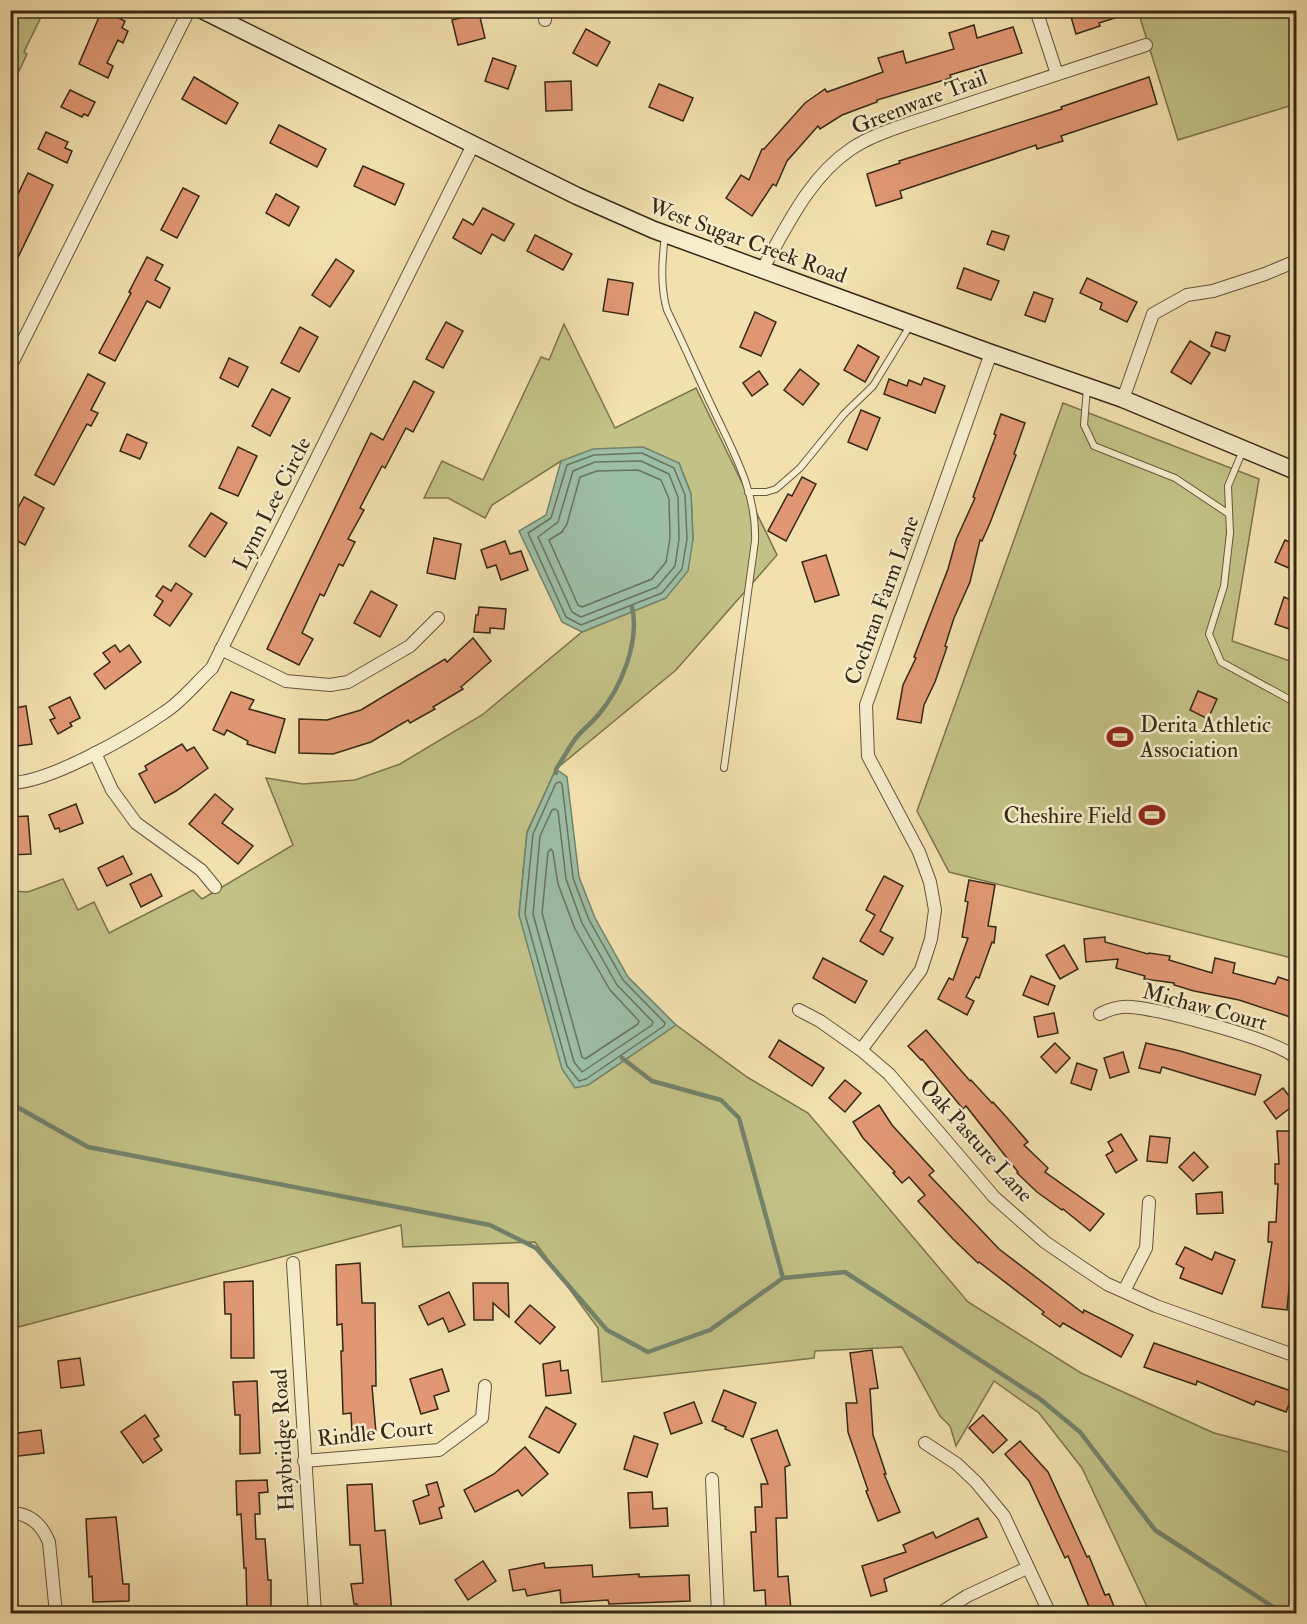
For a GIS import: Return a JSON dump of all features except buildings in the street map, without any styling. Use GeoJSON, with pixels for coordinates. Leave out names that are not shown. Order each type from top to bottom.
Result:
{"type":"FeatureCollection","features":[{"type":"Feature","properties":{"kind":"main road","name":"West Sugar Creek Road"},"geometry":{"type":"LineString","coordinates":[[202,10],[577,196],[665,234],[1123,399],[1296,471]]}},
{"type":"Feature","properties":{"kind":"street"},"geometry":{"type":"LineString","coordinates":[[10,367],[189,10]]}},
{"type":"Feature","properties":{"kind":"street"},"geometry":{"type":"LineString","coordinates":[[1036,10],[1058,74]]}},
{"type":"Feature","properties":{"kind":"street","name":"Greenware Trail"},"geometry":{"type":"LineString","coordinates":[[762,270],[811,189],[829,166],[851,148],[910,123],[1146,45]]}},
{"type":"Feature","properties":{"kind":"street","name":"Lynn Lee Circle"},"geometry":{"type":"LineString","coordinates":[[10,783],[41,778],[95,753],[166,711],[212,668],[473,145]]}},
{"type":"Feature","properties":{"kind":"street"},"geometry":{"type":"LineString","coordinates":[[1123,399],[1153,314],[1187,295],[1213,291],[1296,261]]}},
{"type":"Feature","properties":{"kind":"street","name":"Cochran Farm Lane"},"geometry":{"type":"LineString","coordinates":[[861,1050],[921,970],[931,939],[935,910],[930,882],[919,852],[868,756],[866,705],[991,353]]}},
{"type":"Feature","properties":{"kind":"street"},"geometry":{"type":"LineString","coordinates":[[222,649],[286,681],[330,685],[348,682],[410,646],[438,618]]}},
{"type":"Feature","properties":{"kind":"street"},"geometry":{"type":"LineString","coordinates":[[95,753],[112,790],[136,823],[201,870],[215,887]]}},
{"type":"Feature","properties":{"kind":"street","name":"Michaw Court"},"geometry":{"type":"LineString","coordinates":[[1100,1014],[1113,1008],[1130,1007],[1176,1016],[1264,1041],[1296,1058]]}},
{"type":"Feature","properties":{"kind":"street","name":"Oak Pasture Lane"},"geometry":{"type":"LineString","coordinates":[[799,1010],[861,1050],[889,1074],[994,1197],[1045,1242],[1107,1284],[1156,1306],[1296,1356]]}},
{"type":"Feature","properties":{"kind":"street"},"geometry":{"type":"LineString","coordinates":[[1124,1291],[1146,1248],[1149,1202]]}},
{"type":"Feature","properties":{"kind":"street","name":"Haybridge Road"},"geometry":{"type":"LineString","coordinates":[[293,1263],[315,1614]]}},
{"type":"Feature","properties":{"kind":"street","name":"Rindle Court"},"geometry":{"type":"LineString","coordinates":[[304,1461],[439,1450],[482,1418],[485,1386]]}},
{"type":"Feature","properties":{"kind":"street"},"geometry":{"type":"LineString","coordinates":[[925,1443],[957,1464],[993,1500],[1004,1516],[1050,1614]]}},
{"type":"Feature","properties":{"kind":"street"},"geometry":{"type":"LineString","coordinates":[[712,1479],[718,1614]]}},
{"type":"Feature","properties":{"kind":"street"},"geometry":{"type":"LineString","coordinates":[[10,1513],[22,1514],[33,1519],[44,1531],[49,1542],[56,1614]]}},
{"type":"Feature","properties":{"kind":"street"},"geometry":{"type":"LineString","coordinates":[[939,1614],[967,1596],[1027,1568]]}},
{"type":"Feature","properties":{"kind":"lane"},"geometry":{"type":"LineString","coordinates":[[665,234],[662,258],[664,299],[667,310],[735,455],[748,492],[756,525],[724,768]]}},
{"type":"Feature","properties":{"kind":"lane"},"geometry":{"type":"LineString","coordinates":[[748,492],[777,489],[800,468],[844,414],[873,386],[911,323]]}},
{"type":"Feature","properties":{"kind":"lane"},"geometry":{"type":"LineString","coordinates":[[1088,387],[1084,426],[1094,446],[1174,478],[1229,514]]}},
{"type":"Feature","properties":{"kind":"lane"},"geometry":{"type":"LineString","coordinates":[[1243,449],[1228,486],[1230,533],[1224,586],[1209,634],[1221,662],[1296,702]]}},
{"type":"Feature","properties":{"kind":"shaded area"},"geometry":{"type":"Polygon","coordinates":[[[11,10],[44,11],[24,52],[27,54],[11,88],[11,10]]]}},
{"type":"Feature","properties":{"kind":"shaded area"},"geometry":{"type":"Polygon","coordinates":[[[1138,11],[1296,11],[1296,104],[1178,140],[1138,11]]]}},
{"type":"Feature","properties":{"kind":"shaded area"},"geometry":{"type":"Polygon","coordinates":[[[564,324],[615,428],[696,388],[777,555],[676,670],[556,769],[527,832],[519,915],[588,1085],[676,1025],[747,1077],[808,1113],[968,1302],[1081,1373],[1214,1433],[1296,1454],[1296,1613],[1150,1613],[1082,1468],[1039,1413],[994,1381],[956,1446],[950,1426],[940,1416],[902,1347],[815,1351],[814,1358],[602,1382],[598,1328],[535,1242],[403,1247],[401,1225],[11,1329],[11,891],[28,892],[63,879],[78,910],[94,902],[109,933],[193,890],[202,899],[293,845],[266,778],[303,784],[355,780],[400,764],[482,715],[582,632],[666,598],[693,539],[691,494],[679,463],[561,461],[492,505],[485,518],[448,498],[424,498],[442,461],[483,480],[541,357],[549,360],[564,324]]]}},
{"type":"Feature","properties":{"kind":"shaded area","name":"Derita Athletic Association"},"geometry":{"type":"Polygon","coordinates":[[[1063,403],[1259,479],[1232,641],[1296,663],[1296,959],[949,872],[917,811],[1063,403]]]}},
{"type":"Feature","properties":{"kind":"water"},"geometry":{"type":"Polygon","coordinates":[[[643,447],[679,463],[691,494],[693,539],[688,571],[666,598],[582,632],[562,622],[519,531],[546,515],[561,461],[593,449],[643,447]]]}},
{"type":"Feature","properties":{"kind":"water"},"geometry":{"type":"Polygon","coordinates":[[[556,769],[567,777],[579,877],[595,918],[628,977],[676,1025],[588,1085],[575,1088],[562,1069],[519,915],[527,833],[556,769]]]}},
{"type":"Feature","properties":{"kind":"waterway"},"geometry":{"type":"LineString","coordinates":[[556,773],[556,769],[573,742],[607,703],[621,678],[631,649],[634,621],[632,607]]}},
{"type":"Feature","properties":{"kind":"waterway"},"geometry":{"type":"LineString","coordinates":[[622,1058],[652,1081],[721,1100],[739,1118],[783,1278]]}},
{"type":"Feature","properties":{"kind":"waterway"},"geometry":{"type":"LineString","coordinates":[[10,1103],[88,1147],[490,1225],[536,1248],[607,1330],[648,1352],[710,1330],[783,1278],[845,1272],[1040,1399],[1080,1432],[1155,1530],[1284,1614]]}},
{"type":"Feature","properties":{"kind":"place","name":"Derita Athletic Association"},"geometry":{"type":"Point","coordinates":[1120,737]}},
{"type":"Feature","properties":{"kind":"place","name":"Cheshire Field"},"geometry":{"type":"Point","coordinates":[1152,815]}}]}
